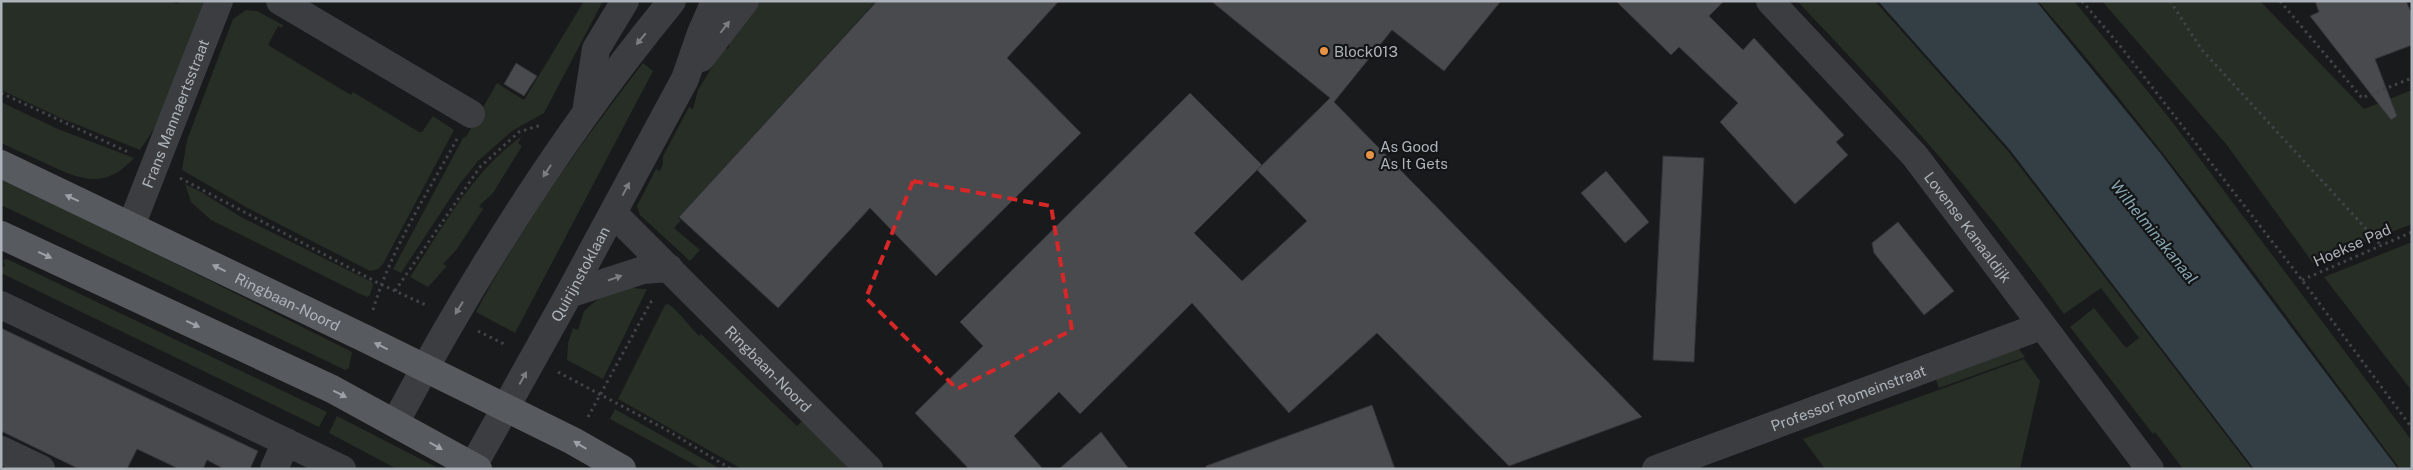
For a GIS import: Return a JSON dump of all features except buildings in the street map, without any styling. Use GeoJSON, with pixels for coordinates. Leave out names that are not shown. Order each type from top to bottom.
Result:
{"type":"FeatureCollection","features":[{"type":"Feature","properties":{"kind":"main road","name":"Ringbaan-Noord"},"geometry":{"type":"LineString","coordinates":[[1,164],[573,441],[622,469]]}},
{"type":"Feature","properties":{"kind":"main road"},"geometry":{"type":"LineString","coordinates":[[1,235],[332,390],[476,467]]}},
{"type":"Feature","properties":{"kind":"street","name":"Frans Mannaertsstraat"},"geometry":{"type":"LineString","coordinates":[[131,226],[157,166],[219,1]]}},
{"type":"Feature","properties":{"kind":"street"},"geometry":{"type":"LineString","coordinates":[[280,1],[471,114]]}},
{"type":"Feature","properties":{"kind":"street"},"geometry":{"type":"LineString","coordinates":[[587,110],[596,49],[624,1]]}},
{"type":"Feature","properties":{"kind":"street"},"geometry":{"type":"LineString","coordinates":[[395,423],[452,317],[587,110],[672,1]]}},
{"type":"Feature","properties":{"kind":"street","name":"Quirijnstoklaan"},"geometry":{"type":"LineString","coordinates":[[476,467],[505,408],[613,214],[685,79],[701,33],[715,1]]}},
{"type":"Feature","properties":{"kind":"street","name":"Quirijnstoklaan"},"geometry":{"type":"LineString","coordinates":[[685,79],[745,1]]}},
{"type":"Feature","properties":{"kind":"street","name":"Lovense Kanaaldijk"},"geometry":{"type":"LineString","coordinates":[[1770,1],[1915,156],[2150,469]]}},
{"type":"Feature","properties":{"kind":"street","name":"Ringbaan-Noord"},"geometry":{"type":"LineString","coordinates":[[613,214],[870,469]]}},
{"type":"Feature","properties":{"kind":"street"},"geometry":{"type":"LineString","coordinates":[[569,294],[643,270],[669,268]]}},
{"type":"Feature","properties":{"kind":"street"},"geometry":{"type":"LineString","coordinates":[[1,305],[342,469]]}},
{"type":"Feature","properties":{"kind":"street","name":"Professor Romeinstraat"},"geometry":{"type":"LineString","coordinates":[[1656,469],[2041,326]]}},
{"type":"Feature","properties":{"kind":"street"},"geometry":{"type":"LineString","coordinates":[[274,469],[286,442]]}},
{"type":"Feature","properties":{"kind":"street"},"geometry":{"type":"LineString","coordinates":[[1,450],[41,469]]}},
{"type":"Feature","properties":{"kind":"path"},"geometry":{"type":"LineString","coordinates":[[2082,1],[2121,47],[2302,280],[2412,428]]}},
{"type":"Feature","properties":{"kind":"path"},"geometry":{"type":"LineString","coordinates":[[2170,1],[2202,50],[2380,244]]}},
{"type":"Feature","properties":{"kind":"path"},"geometry":{"type":"LineString","coordinates":[[2280,1],[2362,98],[2412,78]]}},
{"type":"Feature","properties":{"kind":"path"},"geometry":{"type":"LineString","coordinates":[[1,93],[157,166],[380,284],[452,317],[664,429],[731,469]]}},
{"type":"Feature","properties":{"kind":"path"},"geometry":{"type":"LineString","coordinates":[[380,284],[471,114]]}},
{"type":"Feature","properties":{"kind":"path"},"geometry":{"type":"LineString","coordinates":[[395,291],[480,167],[519,132],[544,124]]}},
{"type":"Feature","properties":{"kind":"path","name":"Hoekse Pad"},"geometry":{"type":"LineString","coordinates":[[2302,280],[2380,244],[2412,232]]}},
{"type":"Feature","properties":{"kind":"path"},"geometry":{"type":"LineString","coordinates":[[573,441],[600,396],[669,268]]}},
{"type":"Feature","properties":{"kind":"highlighted area"},"geometry":{"type":"Polygon","coordinates":[[[913,181],[1051,206],[1072,330],[957,389],[866,298],[913,181]]]}},
{"type":"Feature","properties":{"kind":"shaded area"},"geometry":{"type":"Polygon","coordinates":[[[1,1],[169,1],[177,4],[179,1],[204,1],[157,124],[140,150],[63,119],[1,90],[1,1]]]}},
{"type":"Feature","properties":{"kind":"shaded area"},"geometry":{"type":"Polygon","coordinates":[[[584,1],[603,1],[544,113],[512,131],[478,161],[459,185],[401,273],[393,269],[463,138],[466,137],[497,83],[524,100],[584,1]]]}},
{"type":"Feature","properties":{"kind":"shaded area"},"geometry":{"type":"Polygon","coordinates":[[[758,1],[876,1],[678,218],[681,220],[674,228],[700,250],[690,261],[640,215],[637,206],[656,169],[660,171],[663,164],[663,156],[689,107],[693,109],[698,90],[724,47],[728,49],[733,34],[758,1]]]}},
{"type":"Feature","properties":{"kind":"shaded area"},"geometry":{"type":"Polygon","coordinates":[[[1797,1],[1875,1],[2008,151],[2252,469],[2183,469],[2155,432],[2153,434],[2070,327],[2094,308],[2126,348],[2139,338],[2101,288],[2064,314],[2002,232],[1936,153],[1868,76],[1797,1]]]}},
{"type":"Feature","properties":{"kind":"shaded area"},"geometry":{"type":"Polygon","coordinates":[[[2038,1],[2074,1],[2167,115],[2412,441],[2412,469],[2400,469],[2178,173],[2086,57],[2038,1]]]}},
{"type":"Feature","properties":{"kind":"shaded area"},"geometry":{"type":"Polygon","coordinates":[[[2102,1],[2260,1],[2364,109],[2412,90],[2412,224],[2313,263],[2226,144],[2102,1]]]}},
{"type":"Feature","properties":{"kind":"shaded area"},"geometry":{"type":"Polygon","coordinates":[[[246,10],[257,11],[283,25],[282,28],[278,26],[268,45],[351,95],[353,92],[419,132],[422,132],[433,116],[454,130],[383,264],[378,269],[370,271],[246,207],[182,170],[187,140],[233,19],[246,10]]]}},
{"type":"Feature","properties":{"kind":"shaded area"},"geometry":{"type":"Polygon","coordinates":[[[643,63],[653,71],[515,333],[476,312],[533,215],[643,63]]]}},
{"type":"Feature","properties":{"kind":"shaded area"},"geometry":{"type":"Polygon","coordinates":[[[1,102],[58,129],[134,158],[113,175],[103,178],[82,178],[59,170],[1,143],[1,102]]]}},
{"type":"Feature","properties":{"kind":"shaded area"},"geometry":{"type":"Polygon","coordinates":[[[522,136],[518,143],[522,146],[493,193],[479,206],[483,209],[457,249],[443,264],[447,266],[428,287],[410,277],[473,183],[504,150],[522,136]]]}},
{"type":"Feature","properties":{"kind":"shaded area"},"geometry":{"type":"Polygon","coordinates":[[[1,179],[139,245],[352,352],[349,368],[345,370],[1,205],[1,179]]]}},
{"type":"Feature","properties":{"kind":"shaded area"},"geometry":{"type":"Polygon","coordinates":[[[185,184],[241,217],[372,282],[370,295],[367,297],[358,293],[211,220],[191,202],[185,184]]]}},
{"type":"Feature","properties":{"kind":"shaded area"},"geometry":{"type":"Polygon","coordinates":[[[2412,242],[2412,391],[2324,277],[2412,242]]]}},
{"type":"Feature","properties":{"kind":"shaded area"},"geometry":{"type":"Polygon","coordinates":[[[7,259],[327,412],[319,427],[1,273],[1,268],[5,266],[3,260],[7,259]]]}},
{"type":"Feature","properties":{"kind":"shaded area"},"geometry":{"type":"Polygon","coordinates":[[[631,288],[647,289],[603,379],[567,360],[568,343],[573,328],[578,330],[584,311],[600,298],[631,288]]]}},
{"type":"Feature","properties":{"kind":"shaded area"},"geometry":{"type":"Polygon","coordinates":[[[668,304],[681,315],[699,336],[701,334],[797,426],[803,420],[849,469],[742,469],[618,399],[665,305],[668,304]]]}},
{"type":"Feature","properties":{"kind":"shaded area"},"geometry":{"type":"Polygon","coordinates":[[[2010,337],[2025,357],[1939,388],[1931,366],[2010,337]]]}},
{"type":"Feature","properties":{"kind":"shaded area"},"geometry":{"type":"Polygon","coordinates":[[[2024,359],[2040,381],[2020,469],[1825,469],[1803,439],[2024,359]]]}},
{"type":"Feature","properties":{"kind":"shaded area"},"geometry":{"type":"Polygon","coordinates":[[[615,409],[720,469],[702,469],[610,419],[615,409]]]}},
{"type":"Feature","properties":{"kind":"shaded area"},"geometry":{"type":"Polygon","coordinates":[[[337,416],[440,469],[397,469],[329,433],[337,416]]]}},
{"type":"Feature","properties":{"kind":"water","name":"Wilhelminakanaal"},"geometry":{"type":"Polygon","coordinates":[[[1878,1],[2036,1],[2161,154],[2398,469],[2254,469],[2010,150],[1878,1]]]}},
{"type":"Feature","properties":{"kind":"place","name":"Block013"},"geometry":{"type":"Point","coordinates":[1324,51]}},
{"type":"Feature","properties":{"kind":"place","name":"As Good As It Gets"},"geometry":{"type":"Point","coordinates":[1370,155]}}]}
